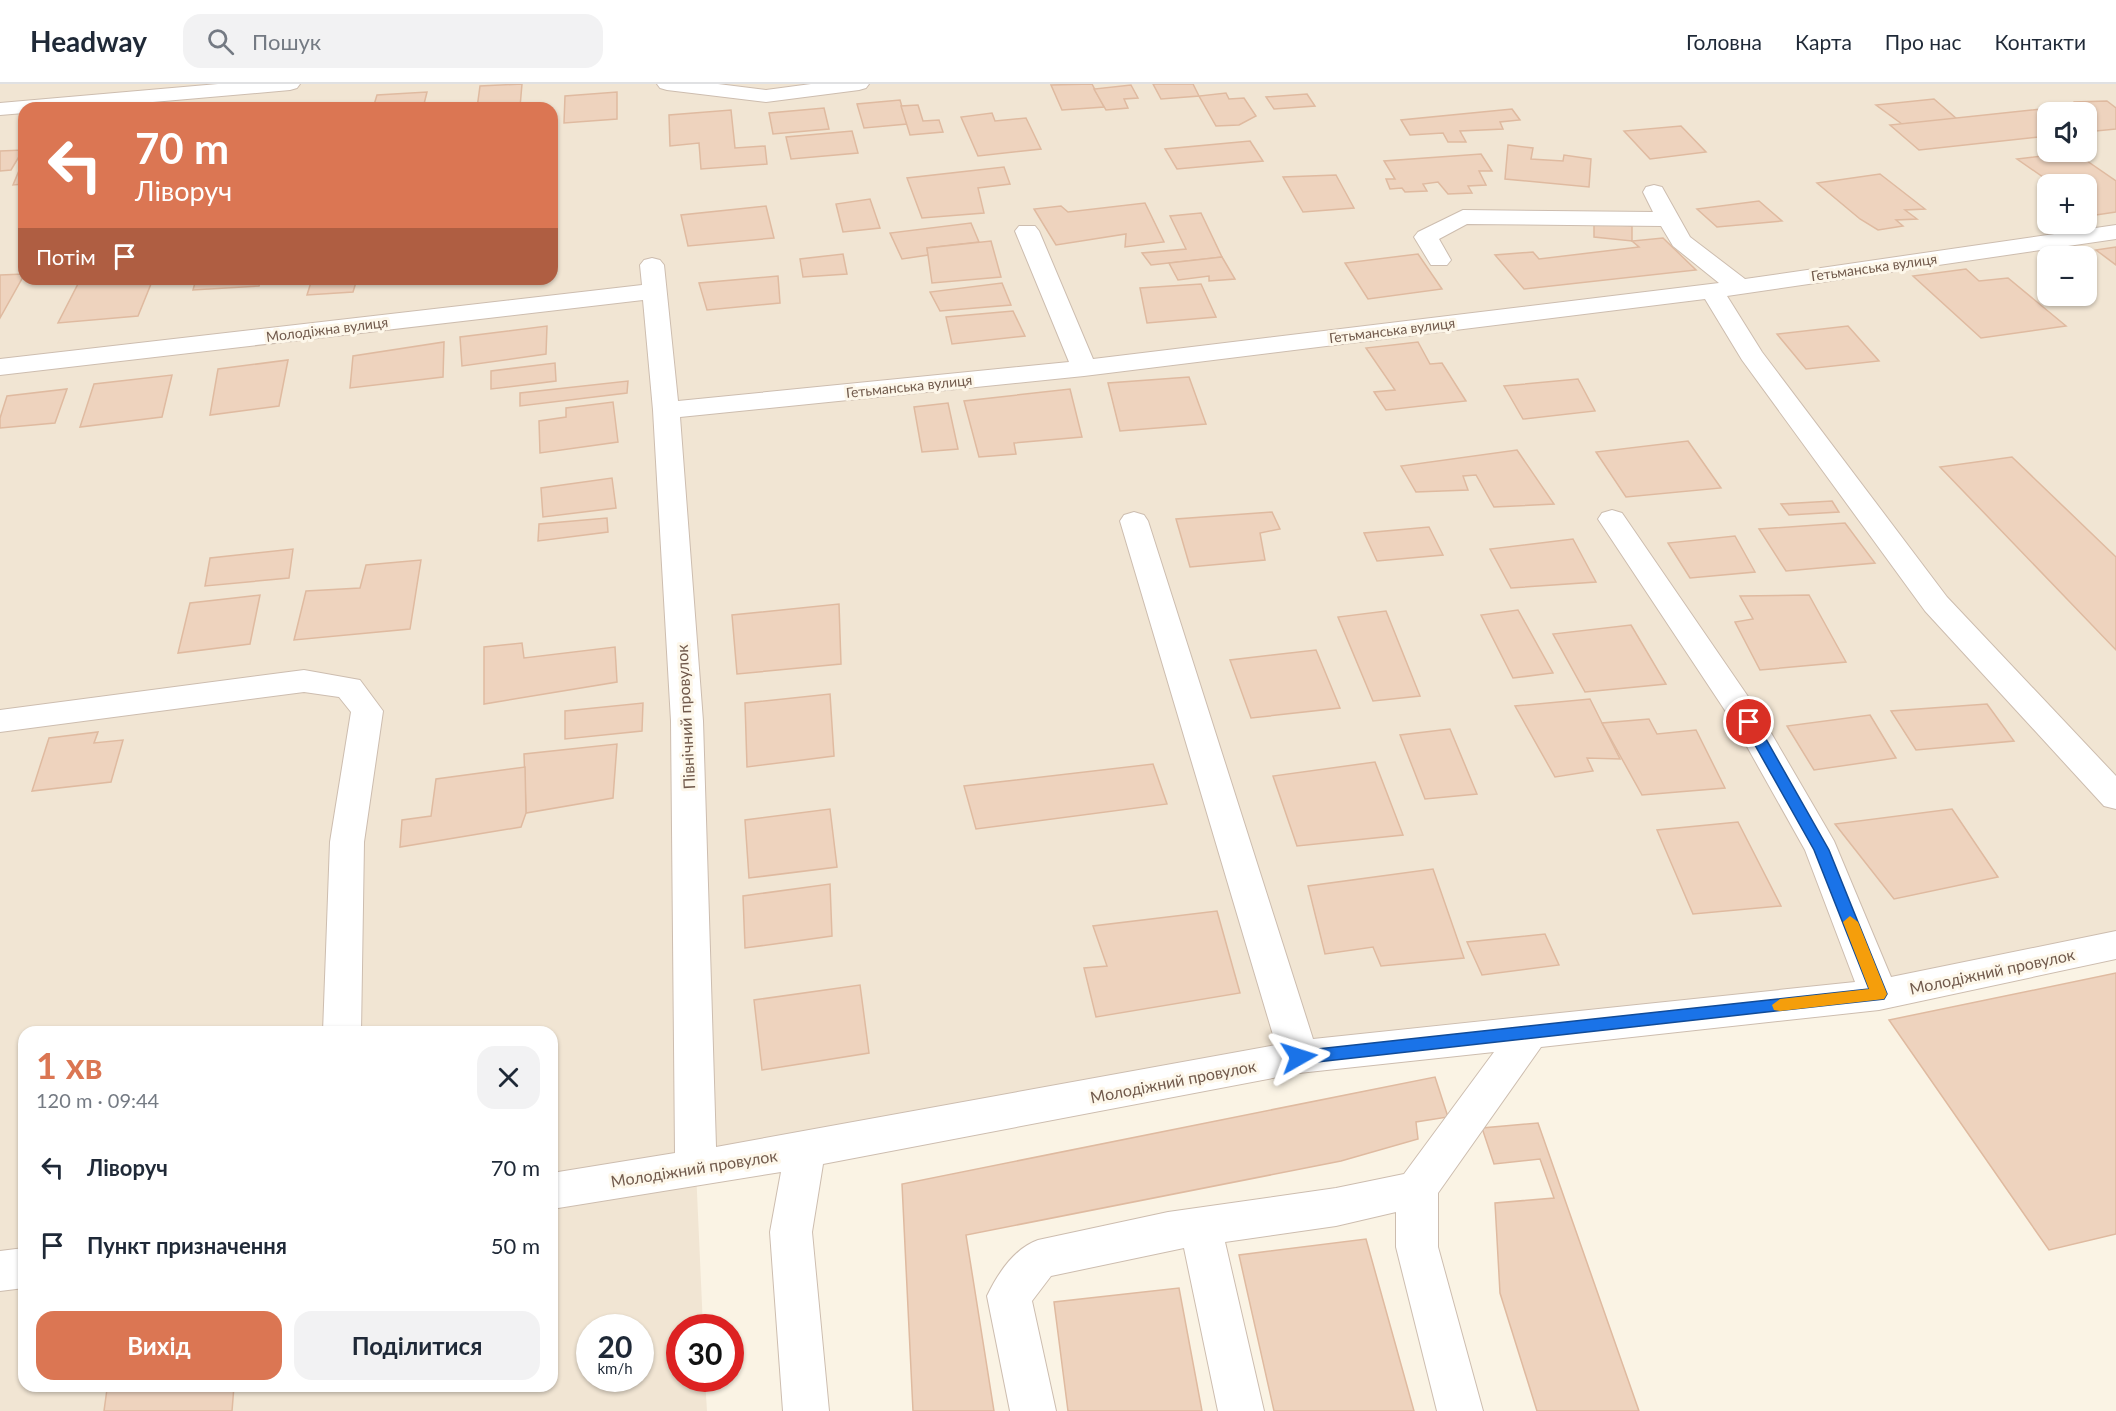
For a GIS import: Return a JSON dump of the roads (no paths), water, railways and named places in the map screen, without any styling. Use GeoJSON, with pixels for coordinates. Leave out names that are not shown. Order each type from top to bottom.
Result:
{"type":"FeatureCollection","features":[{"type":"Feature","properties":{"kind":"street"},"geometry":{"type":"LineString","coordinates":[[81,102],[290,84]]}},
{"type":"Feature","properties":{"kind":"street"},"geometry":{"type":"LineString","coordinates":[[668,84],[766,96],[859,84]]}},
{"type":"Feature","properties":{"kind":"street"},"geometry":{"type":"LineString","coordinates":[[0,109],[18,107]]}},
{"type":"Feature","properties":{"kind":"street"},"geometry":{"type":"LineString","coordinates":[[1654,192],[1681,242],[1726,289],[1751,355],[1936,604],[2116,797]]}},
{"type":"Feature","properties":{"kind":"street"},"geometry":{"type":"LineString","coordinates":[[1439,260],[1426,237],[1463,217],[1669,219]]}},
{"type":"Feature","properties":{"kind":"street"},"geometry":{"type":"LineString","coordinates":[[1027,231],[1084,368]]}},
{"type":"Feature","properties":{"kind":"street","name":"Гетьманська вулиця"},"geometry":{"type":"LineString","coordinates":[[666,410],[1084,368],[1726,289],[2116,232]]}},
{"type":"Feature","properties":{"kind":"street","name":"Молодіжна вулиця"},"geometry":{"type":"LineString","coordinates":[[0,367],[653,278]]}},
{"type":"Feature","properties":{"kind":"street","name":"Північний провулок"},"geometry":{"type":"LineString","coordinates":[[653,278],[666,410],[687,721],[696,1169]]}},
{"type":"Feature","properties":{"kind":"street"},"geometry":{"type":"LineString","coordinates":[[1612,519],[1749,722],[1822,850],[1879,994]]}},
{"type":"Feature","properties":{"kind":"street"},"geometry":{"type":"LineString","coordinates":[[1134,521],[1299,1057]]}},
{"type":"Feature","properties":{"kind":"street"},"geometry":{"type":"LineString","coordinates":[[0,722],[304,681],[350,688],[367,711],[347,842],[342,1026]]}},
{"type":"Feature","properties":{"kind":"street","name":"Молодіжний провулок"},"geometry":{"type":"LineString","coordinates":[[558,1190],[805,1150],[1299,1057],[1879,994],[2116,945]]}},
{"type":"Feature","properties":{"kind":"street"},"geometry":{"type":"LineString","coordinates":[[1460,1411],[1416,1247],[1418,1189],[1530,1032]]}},
{"type":"Feature","properties":{"kind":"street"},"geometry":{"type":"LineString","coordinates":[[805,1150],[791,1232],[806,1411]]}},
{"type":"Feature","properties":{"kind":"street"},"geometry":{"type":"LineString","coordinates":[[1033,1411],[1009,1296],[1038,1259],[1201,1227],[1336,1207],[1418,1189]]}},
{"type":"Feature","properties":{"kind":"street"},"geometry":{"type":"LineString","coordinates":[[1201,1227],[1241,1411]]}},
{"type":"Feature","properties":{"kind":"street"},"geometry":{"type":"LineString","coordinates":[[0,1271],[18,1269]]}}]}
